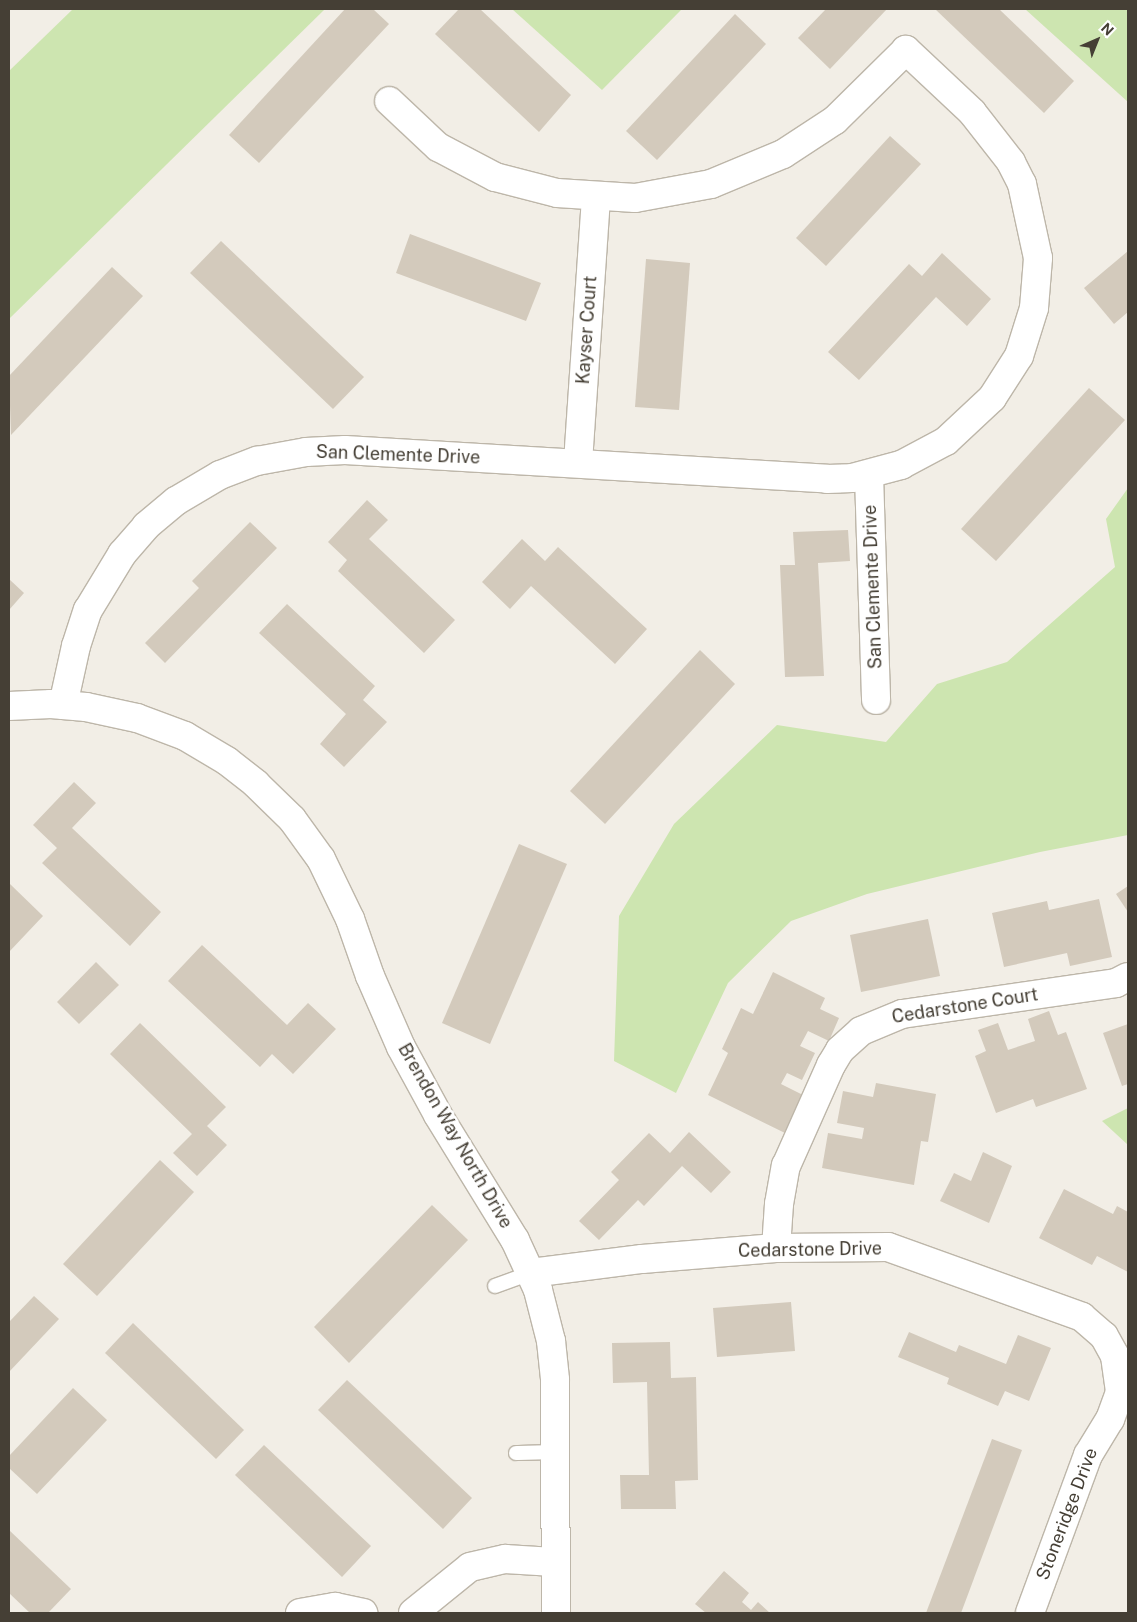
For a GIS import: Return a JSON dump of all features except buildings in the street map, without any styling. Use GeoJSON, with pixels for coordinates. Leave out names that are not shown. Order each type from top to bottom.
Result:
{"type":"FeatureCollection","features":[{"type":"Feature","properties":{"kind":"street","name":"San Clemente Drive"},"geometry":{"type":"LineString","coordinates":[[63,705],[80,633],[94,598],[114,564],[137,535],[166,508],[220,475],[263,459],[319,450],[578,462],[827,479],[869,474],[924,455],[956,434],[983,409],[1019,356],[1034,308],[1038,283],[1038,258],[1033,221],[1022,184],[1010,162],[972,112],[906,50],[835,120],[771,160],[735,176],[686,191],[635,198],[596,197]]}},
{"type":"Feature","properties":{"kind":"street"},"geometry":{"type":"LineString","coordinates":[[389,102],[438,147],[495,177],[558,193],[596,197]]}},
{"type":"Feature","properties":{"kind":"street","name":"Kayser Court"},"geometry":{"type":"LineString","coordinates":[[578,462],[596,197]]}},
{"type":"Feature","properties":{"kind":"street","name":"San Clemente Drive"},"geometry":{"type":"LineString","coordinates":[[869,474],[876,700]]}},
{"type":"Feature","properties":{"kind":"street","name":"Brendon Way North Drive"},"geometry":{"type":"LineString","coordinates":[[9,706],[63,705],[137,718],[185,736],[237,768],[292,819],[321,859],[344,904],[380,1000],[419,1082],[515,1240],[532,1273],[545,1315],[554,1358],[556,1452],[554,1562],[556,1613]]}},
{"type":"Feature","properties":{"kind":"street","name":"Cedarstone Court"},"geometry":{"type":"LineString","coordinates":[[776,1248],[778,1204],[786,1166],[831,1064],[840,1050],[861,1031],[902,1014],[1116,983],[1128,976]]}},
{"type":"Feature","properties":{"kind":"street","name":"Cedarstone Drive"},"geometry":{"type":"LineString","coordinates":[[532,1273],[642,1259],[776,1248],[888,1247],[1082,1317],[1104,1336],[1116,1360]]}},
{"type":"Feature","properties":{"kind":"street","name":"Stoneridge Drive"},"geometry":{"type":"LineString","coordinates":[[1030,1613],[1088,1455],[1115,1407],[1120,1384],[1116,1360]]}},
{"type":"Feature","properties":{"kind":"street"},"geometry":{"type":"LineString","coordinates":[[414,1613],[470,1567],[505,1559],[554,1562]]}},
{"type":"Feature","properties":{"kind":"street"},"geometry":{"type":"LineString","coordinates":[[300,1613],[335,1607],[363,1613]]}},
{"type":"Feature","properties":{"kind":"lane"},"geometry":{"type":"LineString","coordinates":[[495,1286],[532,1273]]}},
{"type":"Feature","properties":{"kind":"lane"},"geometry":{"type":"LineString","coordinates":[[516,1452],[556,1452]]}},
{"type":"Feature","properties":{"kind":"green space"},"geometry":{"type":"Polygon","coordinates":[[[73,9],[325,9],[9,319],[9,71],[73,9]]]}},
{"type":"Feature","properties":{"kind":"green space"},"geometry":{"type":"Polygon","coordinates":[[[512,9],[682,9],[602,90],[512,9]]]}},
{"type":"Feature","properties":{"kind":"green space"},"geometry":{"type":"Polygon","coordinates":[[[1025,9],[1128,9],[1128,102],[1025,9]]]}},
{"type":"Feature","properties":{"kind":"green space"},"geometry":{"type":"Polygon","coordinates":[[[1128,488],[1128,835],[1040,852],[867,894],[791,921],[728,983],[676,1093],[614,1061],[619,916],[674,824],[777,725],[886,742],[937,684],[1007,662],[1115,567],[1106,519],[1128,488]]]}},
{"type":"Feature","properties":{"kind":"green space"},"geometry":{"type":"Polygon","coordinates":[[[1128,1108],[1128,1145],[1102,1121],[1128,1108]]]}}]}
